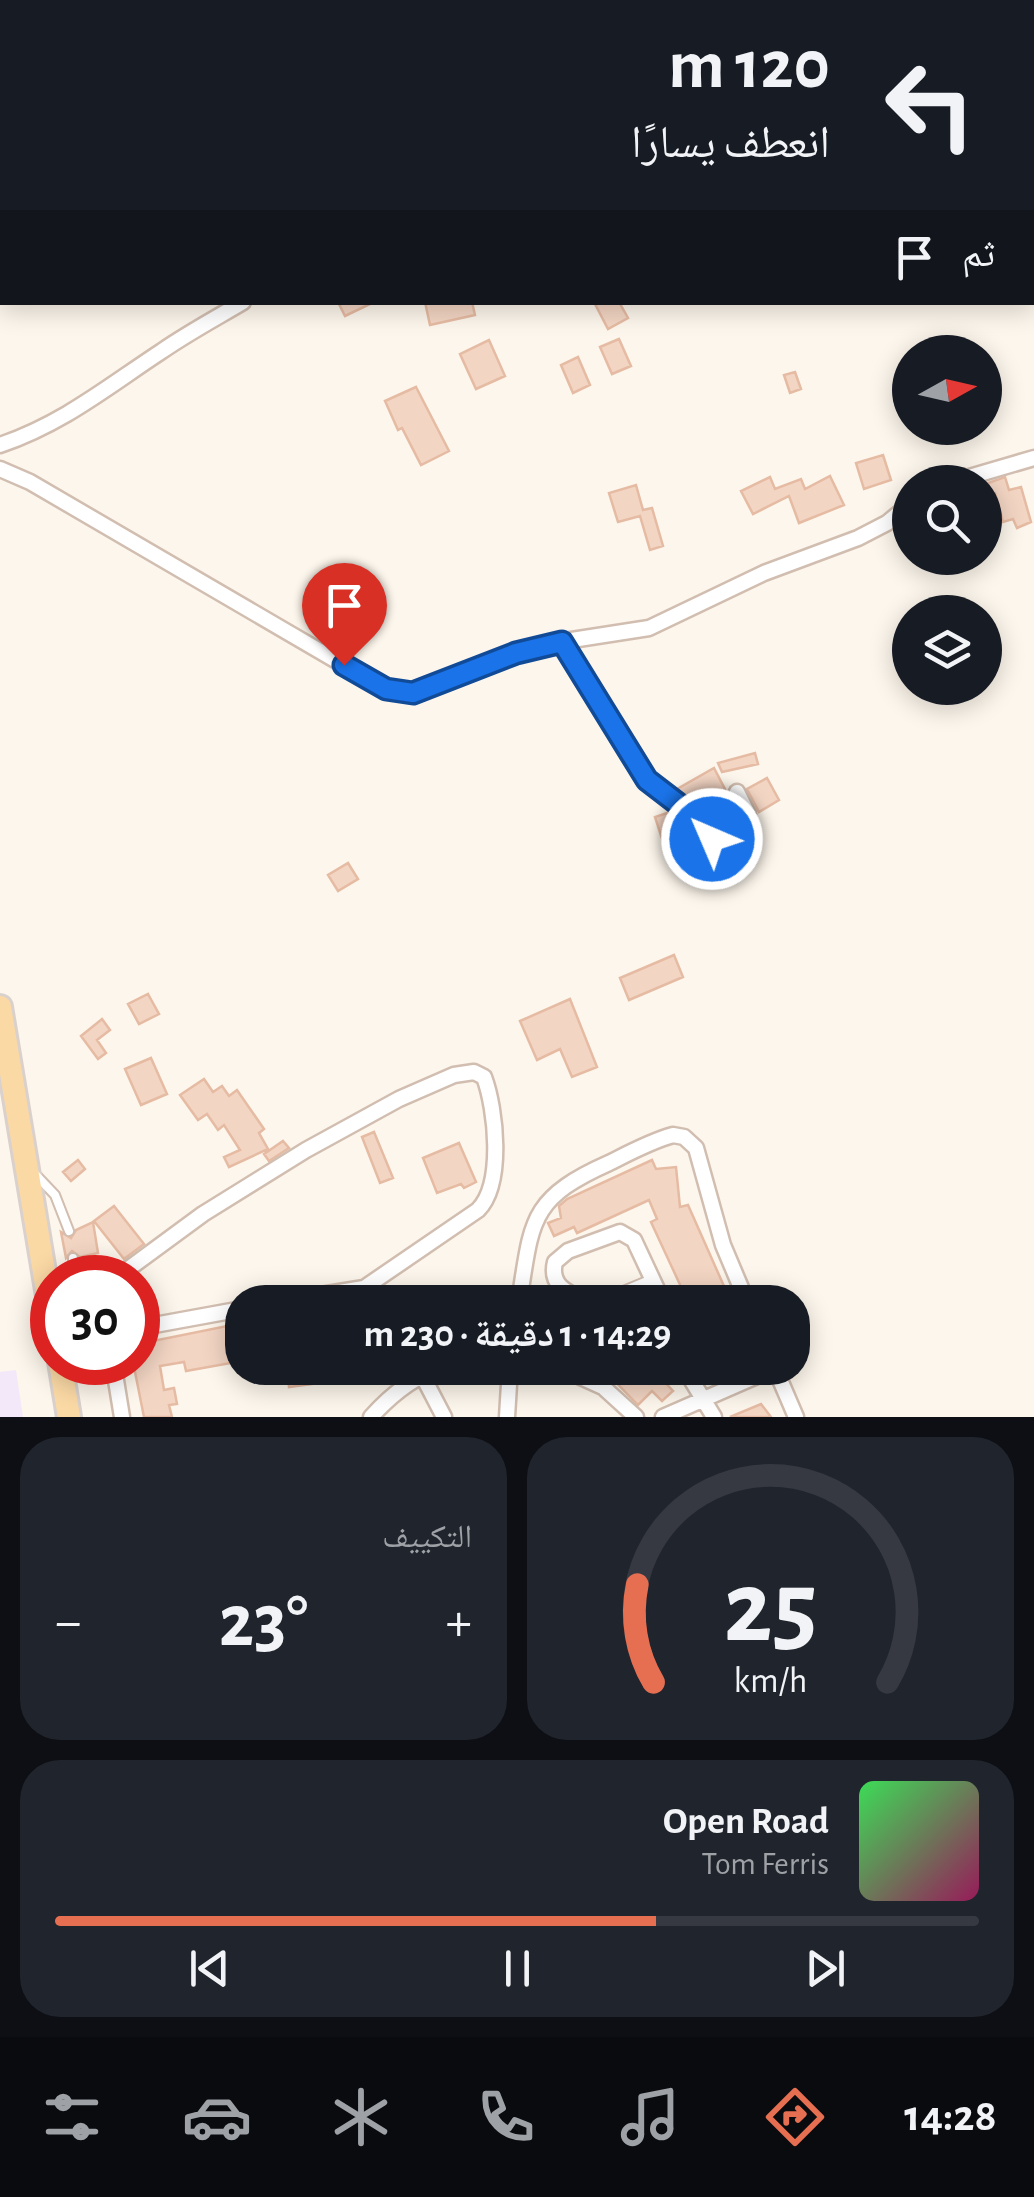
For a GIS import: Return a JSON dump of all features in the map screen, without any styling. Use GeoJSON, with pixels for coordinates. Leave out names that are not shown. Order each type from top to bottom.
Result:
{"type":"FeatureCollection","features":[{"type":"Feature","properties":{"kind":"main road"},"geometry":{"type":"LineString","coordinates":[[0,1007],[8,1106],[27,1169],[42,1255]]}},
{"type":"Feature","properties":{"kind":"main road"},"geometry":{"type":"LineString","coordinates":[[64,1385],[69,1417]]}},
{"type":"Feature","properties":{"kind":"street"},"geometry":{"type":"LineString","coordinates":[[0,445],[80,409],[166,348],[238,305]]}},
{"type":"Feature","properties":{"kind":"street"},"geometry":{"type":"LineString","coordinates":[[1002,467],[1034,458]]}},
{"type":"Feature","properties":{"kind":"street"},"geometry":{"type":"LineString","coordinates":[[0,470],[30,482],[394,692],[422,691],[516,653],[649,628],[764,573],[858,538],[892,519]]}},
{"type":"Feature","properties":{"kind":"street"},"geometry":{"type":"LineString","coordinates":[[562,642],[638,768],[677,803],[704,835],[712,839],[732,836],[746,826],[748,814],[737,792]]}},
{"type":"Feature","properties":{"kind":"street"},"geometry":{"type":"LineString","coordinates":[[148,1255],[216,1206],[306,1150],[415,1090],[464,1073],[484,1077],[494,1155],[494,1181],[488,1197],[478,1210],[368,1285]]}},
{"type":"Feature","properties":{"kind":"street"},"geometry":{"type":"LineString","coordinates":[[522,1285],[531,1235],[544,1205],[556,1191],[572,1179],[673,1135],[696,1148],[718,1230],[739,1285]]}},
{"type":"Feature","properties":{"kind":"street"},"geometry":{"type":"LineString","coordinates":[[558,1285],[554,1279],[555,1262],[568,1251],[620,1232],[634,1240],[655,1285]]}},
{"type":"Feature","properties":{"kind":"street"},"geometry":{"type":"LineString","coordinates":[[160,1324],[225,1312]]}},
{"type":"Feature","properties":{"kind":"street"},"geometry":{"type":"LineString","coordinates":[[117,1385],[122,1417]]}},
{"type":"Feature","properties":{"kind":"street"},"geometry":{"type":"LineString","coordinates":[[371,1417],[404,1385]]}},
{"type":"Feature","properties":{"kind":"street"},"geometry":{"type":"LineString","coordinates":[[427,1385],[444,1417]]}},
{"type":"Feature","properties":{"kind":"street"},"geometry":{"type":"LineString","coordinates":[[507,1417],[509,1385]]}},
{"type":"Feature","properties":{"kind":"street"},"geometry":{"type":"LineString","coordinates":[[599,1385],[636,1417]]}},
{"type":"Feature","properties":{"kind":"street"},"geometry":{"type":"LineString","coordinates":[[693,1385],[714,1417]]}},
{"type":"Feature","properties":{"kind":"street"},"geometry":{"type":"LineString","coordinates":[[663,1417],[736,1385]]}},
{"type":"Feature","properties":{"kind":"street"},"geometry":{"type":"LineString","coordinates":[[782,1385],[796,1417]]}},
{"type":"Feature","properties":{"kind":"lane"},"geometry":{"type":"LineString","coordinates":[[27,1169],[56,1195],[68,1231]]}},
{"type":"Feature","properties":{"kind":"lane"},"geometry":{"type":"LineString","coordinates":[[638,1285],[652,1279]]}},
{"type":"Feature","properties":{"kind":"shaded area"},"geometry":{"type":"Polygon","coordinates":[[[16,1370],[23,1417],[0,1417],[0,1372],[16,1370]]]}},
{"type":"Feature","properties":{"kind":"building"},"geometry":{"type":"Polygon","coordinates":[[[340,305],[368,305],[345,316],[340,305]]]}},
{"type":"Feature","properties":{"kind":"building"},"geometry":{"type":"Polygon","coordinates":[[[426,305],[473,305],[475,315],[430,325],[426,305]]]}},
{"type":"Feature","properties":{"kind":"building"},"geometry":{"type":"Polygon","coordinates":[[[596,305],[621,305],[628,318],[608,329],[596,305]]]}},
{"type":"Feature","properties":{"kind":"building"},"geometry":{"type":"Polygon","coordinates":[[[619,339],[631,366],[612,374],[600,347],[619,339]]]}},
{"type":"Feature","properties":{"kind":"building"},"geometry":{"type":"Polygon","coordinates":[[[489,340],[505,376],[476,389],[460,354],[489,340]]]}},
{"type":"Feature","properties":{"kind":"building"},"geometry":{"type":"Polygon","coordinates":[[[578,357],[590,385],[573,393],[561,365],[578,357]]]}},
{"type":"Feature","properties":{"kind":"building"},"geometry":{"type":"Polygon","coordinates":[[[795,372],[801,389],[790,393],[784,375],[795,372]]]}},
{"type":"Feature","properties":{"kind":"building"},"geometry":{"type":"Polygon","coordinates":[[[416,387],[449,451],[421,465],[385,401],[416,387]]]}},
{"type":"Feature","properties":{"kind":"building"},"geometry":{"type":"Polygon","coordinates":[[[883,455],[891,480],[864,489],[856,463],[883,455]]]}},
{"type":"Feature","properties":{"kind":"building"},"geometry":{"type":"Polygon","coordinates":[[[830,476],[844,505],[799,523],[789,496],[753,514],[741,491],[770,477],[775,489],[801,479],[805,489],[830,476]]]}},
{"type":"Feature","properties":{"kind":"building"},"geometry":{"type":"Polygon","coordinates":[[[1005,477],[1009,490],[1021,487],[1031,522],[1017,528],[1013,519],[1003,522],[1005,477]]]}},
{"type":"Feature","properties":{"kind":"building"},"geometry":{"type":"Polygon","coordinates":[[[636,485],[643,510],[652,508],[663,546],[650,550],[640,516],[618,522],[609,493],[636,485]]]}},
{"type":"Feature","properties":{"kind":"building"},"geometry":{"type":"Polygon","coordinates":[[[755,753],[758,764],[722,772],[718,763],[755,753]]]}},
{"type":"Feature","properties":{"kind":"building"},"geometry":{"type":"Polygon","coordinates":[[[714,768],[727,793],[694,807],[677,789],[714,768]]]}},
{"type":"Feature","properties":{"kind":"building"},"geometry":{"type":"Polygon","coordinates":[[[767,778],[779,800],[759,812],[747,789],[767,778]]]}},
{"type":"Feature","properties":{"kind":"building"},"geometry":{"type":"Polygon","coordinates":[[[670,812],[682,825],[686,837],[664,845],[655,817],[670,812]]]}},
{"type":"Feature","properties":{"kind":"building"},"geometry":{"type":"Polygon","coordinates":[[[348,863],[358,879],[338,891],[328,875],[348,863]]]}},
{"type":"Feature","properties":{"kind":"building"},"geometry":{"type":"Polygon","coordinates":[[[674,955],[683,977],[629,1000],[620,978],[674,955]]]}},
{"type":"Feature","properties":{"kind":"building"},"geometry":{"type":"Polygon","coordinates":[[[148,994],[159,1014],[139,1024],[128,1004],[148,994]]]}},
{"type":"Feature","properties":{"kind":"building"},"geometry":{"type":"Polygon","coordinates":[[[570,999],[597,1067],[572,1077],[560,1049],[537,1060],[520,1021],[570,999]]]}},
{"type":"Feature","properties":{"kind":"building"},"geometry":{"type":"Polygon","coordinates":[[[102,1019],[110,1030],[97,1040],[106,1053],[98,1059],[81,1036],[102,1019]]]}},
{"type":"Feature","properties":{"kind":"building"},"geometry":{"type":"Polygon","coordinates":[[[151,1058],[167,1094],[141,1105],[125,1069],[151,1058]]]}},
{"type":"Feature","properties":{"kind":"building"},"geometry":{"type":"Polygon","coordinates":[[[204,1079],[213,1092],[222,1086],[229,1096],[237,1090],[264,1129],[259,1133],[268,1149],[229,1167],[224,1157],[240,1150],[224,1125],[218,1130],[207,1114],[198,1120],[180,1095],[204,1079]]]}},
{"type":"Feature","properties":{"kind":"building"},"geometry":{"type":"Polygon","coordinates":[[[374,1132],[393,1178],[380,1183],[362,1137],[374,1132]]]}},
{"type":"Feature","properties":{"kind":"building"},"geometry":{"type":"Polygon","coordinates":[[[283,1141],[289,1148],[269,1161],[264,1154],[283,1141]]]}},
{"type":"Feature","properties":{"kind":"building"},"geometry":{"type":"Polygon","coordinates":[[[459,1143],[476,1182],[437,1193],[423,1158],[459,1143]]]}},
{"type":"Feature","properties":{"kind":"building"},"geometry":{"type":"Polygon","coordinates":[[[78,1160],[85,1169],[71,1181],[63,1172],[78,1160]]]}},
{"type":"Feature","properties":{"kind":"building"},"geometry":{"type":"Polygon","coordinates":[[[652,1160],[656,1169],[676,1167],[680,1207],[688,1205],[723,1285],[680,1285],[651,1222],[657,1219],[649,1200],[577,1233],[574,1227],[554,1236],[548,1223],[561,1218],[559,1206],[652,1160]]]}},
{"type":"Feature","properties":{"kind":"building"},"geometry":{"type":"Polygon","coordinates":[[[114,1206],[144,1244],[129,1255],[121,1255],[94,1221],[114,1206]]]}},
{"type":"Feature","properties":{"kind":"building"},"geometry":{"type":"Polygon","coordinates":[[[93,1222],[98,1253],[77,1255],[72,1251],[65,1255],[61,1232],[71,1238],[76,1230],[93,1222]]]}},
{"type":"Feature","properties":{"kind":"building"},"geometry":{"type":"Polygon","coordinates":[[[225,1326],[225,1364],[186,1371],[184,1362],[160,1366],[160,1340],[225,1326]]]}},
{"type":"Feature","properties":{"kind":"building"},"geometry":{"type":"Polygon","coordinates":[[[160,1366],[164,1390],[174,1388],[177,1404],[169,1405],[172,1417],[144,1417],[138,1385],[160,1385],[160,1366]]]}},
{"type":"Feature","properties":{"kind":"building"},"geometry":{"type":"Polygon","coordinates":[[[619,1385],[667,1385],[673,1391],[662,1401],[652,1391],[638,1405],[619,1385]]]}},
{"type":"Feature","properties":{"kind":"building"},"geometry":{"type":"Polygon","coordinates":[[[761,1404],[771,1417],[730,1417],[761,1404]]]}},
{"type":"Feature","properties":{"kind":"route"},"geometry":{"type":"LineString","coordinates":[[344,665],[386,689],[413,693],[516,653],[562,642],[647,780],[677,803],[696,827],[712,839]]}}]}
